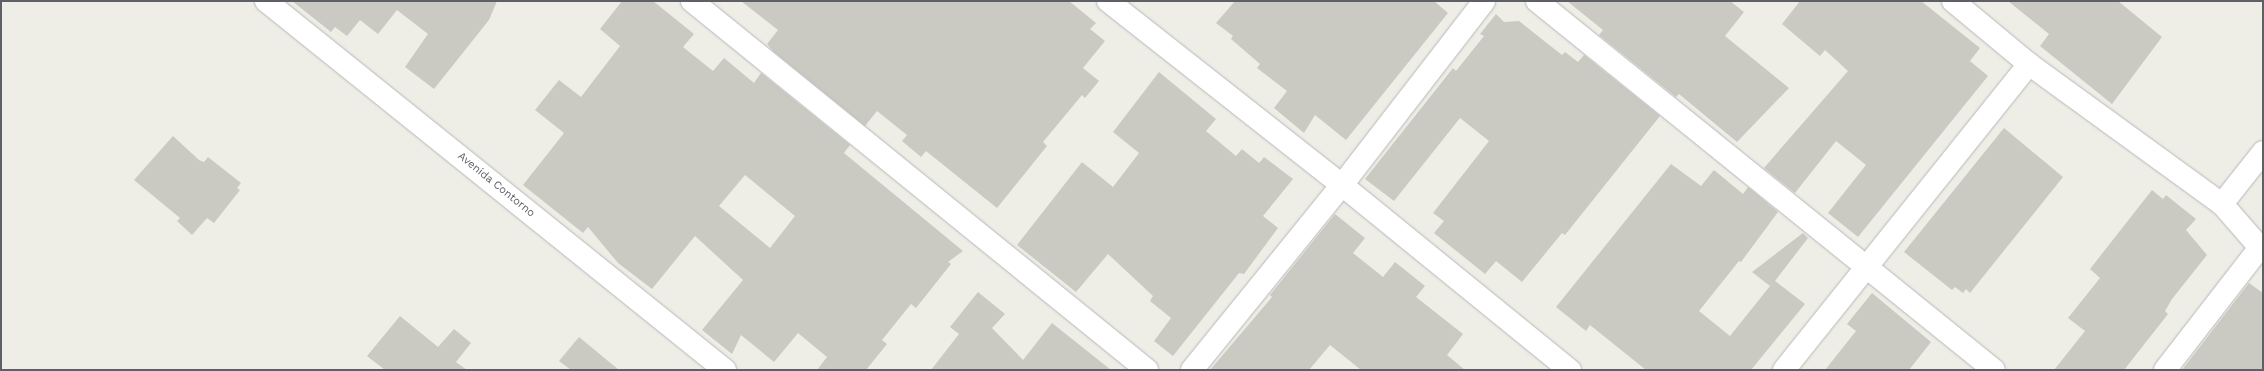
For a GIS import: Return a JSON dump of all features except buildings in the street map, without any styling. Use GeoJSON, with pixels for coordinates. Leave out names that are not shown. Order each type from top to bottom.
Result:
{"type":"FeatureCollection","features":[{"type":"Feature","properties":{"kind":"street","name":"Avenida Contorno"},"geometry":{"type":"LineString","coordinates":[[266,1],[725,370]]}},
{"type":"Feature","properties":{"kind":"street"},"geometry":{"type":"LineString","coordinates":[[692,1],[1147,370]]}},
{"type":"Feature","properties":{"kind":"street"},"geometry":{"type":"LineString","coordinates":[[1108,1],[1342,185],[1570,370]]}},
{"type":"Feature","properties":{"kind":"street"},"geometry":{"type":"LineString","coordinates":[[1192,370],[1342,185],[1484,1]]}},
{"type":"Feature","properties":{"kind":"street"},"geometry":{"type":"LineString","coordinates":[[1537,1],[1994,370]]}},
{"type":"Feature","properties":{"kind":"street"},"geometry":{"type":"LineString","coordinates":[[1953,1],[2029,64],[2222,204],[2261,250],[2165,370]]}},
{"type":"Feature","properties":{"kind":"street"},"geometry":{"type":"LineString","coordinates":[[1784,370],[2029,64]]}},
{"type":"Feature","properties":{"kind":"street"},"geometry":{"type":"LineString","coordinates":[[2222,204],[2263,152]]}}]}
